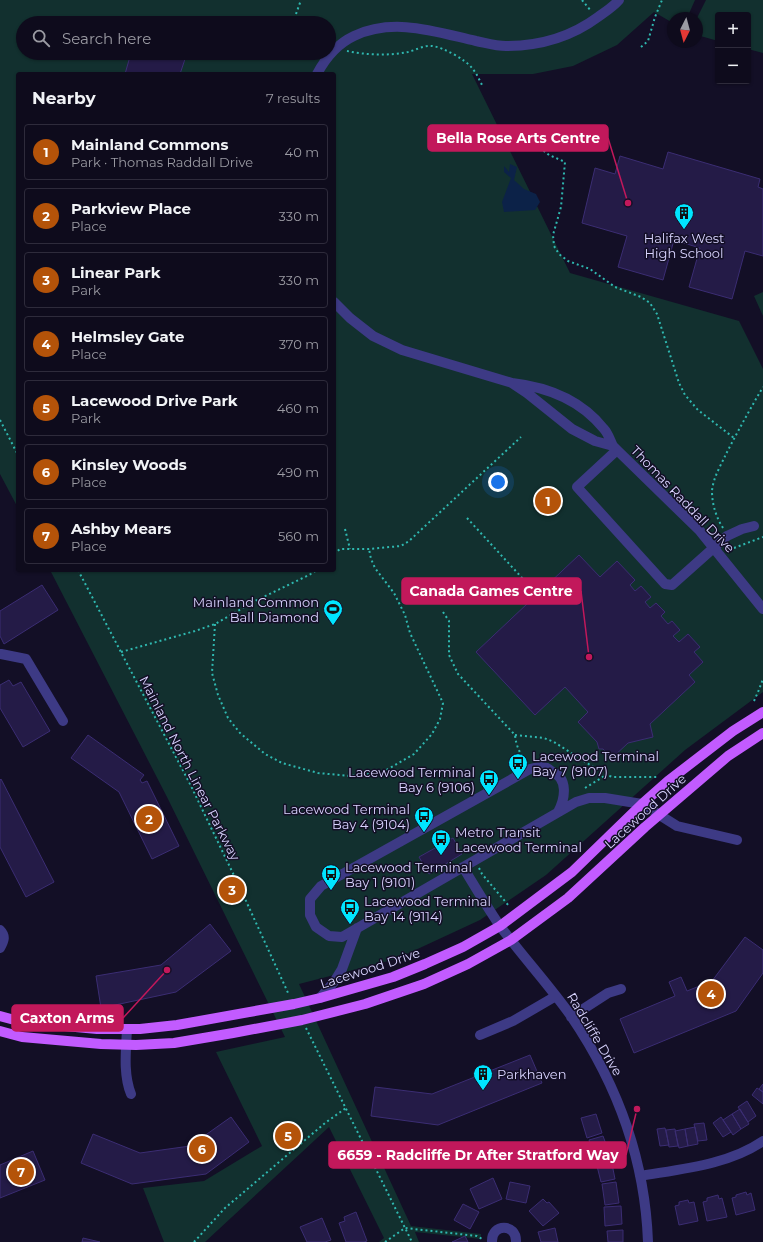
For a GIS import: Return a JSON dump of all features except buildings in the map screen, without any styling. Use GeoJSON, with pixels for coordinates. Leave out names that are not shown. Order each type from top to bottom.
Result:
{"type":"FeatureCollection","features":[{"type":"Feature","properties":{"kind":"main road","name":"Lacewood Drive"},"geometry":{"type":"LineString","coordinates":[[0,1016],[22,1022],[97,1029],[177,1026],[287,1006],[320,998],[393,977],[426,964],[462,947],[500,926],[572,872],[669,780],[727,736],[763,712]]}},
{"type":"Feature","properties":{"kind":"main road","name":"Lacewood Drive"},"geometry":{"type":"LineString","coordinates":[[0,1031],[22,1036],[101,1044],[126,1045],[174,1043],[302,1020],[365,1004],[424,984],[468,964],[511,940],[568,898],[659,814],[728,756],[763,733]]}},
{"type":"Feature","properties":{"kind":"street"},"geometry":{"type":"LineString","coordinates":[[338,46],[361,32],[379,27],[399,26],[419,28],[505,46],[531,45],[552,41],[587,26],[619,0]]}},
{"type":"Feature","properties":{"kind":"street"},"geometry":{"type":"LineString","coordinates":[[318,72],[326,60]]}},
{"type":"Feature","properties":{"kind":"street","name":"Thomas Raddall Drive"},"geometry":{"type":"LineString","coordinates":[[336,304],[350,318],[373,336],[402,350],[512,383],[530,385],[549,390],[571,401],[592,416],[605,430],[615,448],[667,498],[714,548],[763,609]]}},
{"type":"Feature","properties":{"kind":"street","name":"Thomas Raddall Drive"},"geometry":{"type":"LineString","coordinates":[[512,383],[572,429],[595,441],[615,448]]}},
{"type":"Feature","properties":{"kind":"street"},"geometry":{"type":"LineString","coordinates":[[615,448],[576,487],[665,584],[672,585],[727,536],[742,529],[754,526]]}},
{"type":"Feature","properties":{"kind":"street"},"geometry":{"type":"LineString","coordinates":[[0,654],[26,659],[63,721]]}},
{"type":"Feature","properties":{"kind":"street"},"geometry":{"type":"LineString","coordinates":[[558,812],[563,802],[565,793],[562,781],[555,772],[543,767],[530,768],[321,886],[310,899],[310,915],[316,927],[329,936],[342,937],[558,812],[576,802],[589,798],[605,798],[642,804],[677,826],[737,840]]}},
{"type":"Feature","properties":{"kind":"street","name":"Radcliffe Drive"},"geometry":{"type":"LineString","coordinates":[[463,867],[500,926],[571,1017],[596,1056],[611,1085],[632,1140],[640,1176],[648,1229],[648,1242]]}},
{"type":"Feature","properties":{"kind":"street"},"geometry":{"type":"LineString","coordinates":[[320,998],[334,982],[342,969],[357,928]]}},
{"type":"Feature","properties":{"kind":"street"},"geometry":{"type":"LineString","coordinates":[[0,930],[4,936],[4,942],[0,948]]}},
{"type":"Feature","properties":{"kind":"street"},"geometry":{"type":"LineString","coordinates":[[571,1017],[608,993],[621,989]]}},
{"type":"Feature","properties":{"kind":"street"},"geometry":{"type":"LineString","coordinates":[[480,1035],[513,1021],[556,996]]}},
{"type":"Feature","properties":{"kind":"street"},"geometry":{"type":"LineString","coordinates":[[127,1029],[126,1066],[128,1085],[131,1094]]}},
{"type":"Feature","properties":{"kind":"street"},"geometry":{"type":"LineString","coordinates":[[640,1176],[718,1161],[756,1147],[763,1142]]}},
{"type":"Feature","properties":{"kind":"street"},"geometry":{"type":"LineString","coordinates":[[492,1242],[492,1236],[496,1230],[508,1228],[514,1233],[516,1242]]}},
{"type":"Feature","properties":{"kind":"path"},"geometry":{"type":"LineString","coordinates":[[296,14],[301,0]]}},
{"type":"Feature","properties":{"kind":"path"},"geometry":{"type":"LineString","coordinates":[[582,0],[596,18]]}},
{"type":"Feature","properties":{"kind":"path"},"geometry":{"type":"LineString","coordinates":[[641,48],[648,41],[655,16],[662,0]]}},
{"type":"Feature","properties":{"kind":"path"},"geometry":{"type":"LineString","coordinates":[[338,46],[345,50],[365,54],[407,52],[432,46],[440,48],[472,67],[483,87]]}},
{"type":"Feature","properties":{"kind":"path"},"geometry":{"type":"LineString","coordinates":[[520,132],[549,155],[564,162],[561,207],[553,235],[554,246],[559,254],[568,261],[590,269],[614,287],[642,297],[650,303],[657,314],[679,383],[685,395],[698,410],[734,438]]}},
{"type":"Feature","properties":{"kind":"path"},"geometry":{"type":"LineString","coordinates":[[727,536],[717,519],[713,503],[712,490],[716,474],[734,438],[763,387]]}},
{"type":"Feature","properties":{"kind":"path"},"geometry":{"type":"LineString","coordinates":[[0,420],[16,451]]}},
{"type":"Feature","properties":{"kind":"path"},"geometry":{"type":"LineString","coordinates":[[336,553],[340,550],[401,546],[410,541],[521,437]]}},
{"type":"Feature","properties":{"kind":"path"},"geometry":{"type":"LineString","coordinates":[[467,518],[535,592]]}},
{"type":"Feature","properties":{"kind":"path"},"geometry":{"type":"LineString","coordinates":[[344,529],[350,549]]}},
{"type":"Feature","properties":{"kind":"path"},"geometry":{"type":"LineString","coordinates":[[734,548],[763,537]]}},
{"type":"Feature","properties":{"kind":"path"},"geometry":{"type":"LineString","coordinates":[[215,624],[212,673],[218,695],[228,718],[240,733],[265,754],[282,763],[318,773],[350,776],[383,772],[414,754],[432,734],[440,719],[443,703],[410,633],[405,615],[394,593],[375,568],[371,559],[370,549]]}},
{"type":"Feature","properties":{"kind":"path","name":"Mainland North Linear Parkway"},"geometry":{"type":"LineString","coordinates":[[79,572],[193,791],[291,998]]}},
{"type":"Feature","properties":{"kind":"path"},"geometry":{"type":"LineString","coordinates":[[121,652],[195,632],[215,624],[255,601],[314,572]]}},
{"type":"Feature","properties":{"kind":"path"},"geometry":{"type":"LineString","coordinates":[[443,612],[449,621],[449,655],[458,674],[515,735],[518,750],[530,768]]}},
{"type":"Feature","properties":{"kind":"path"},"geometry":{"type":"LineString","coordinates":[[754,701],[763,679]]}},
{"type":"Feature","properties":{"kind":"path"},"geometry":{"type":"LineString","coordinates":[[515,735],[544,738],[554,742],[606,775],[613,777],[657,777]]}},
{"type":"Feature","properties":{"kind":"path"},"geometry":{"type":"LineString","coordinates":[[583,790],[606,775]]}},
{"type":"Feature","properties":{"kind":"path"},"geometry":{"type":"LineString","coordinates":[[475,860],[482,874],[509,906]]}},
{"type":"Feature","properties":{"kind":"path"},"geometry":{"type":"LineString","coordinates":[[304,1024],[412,1242]]}},
{"type":"Feature","properties":{"kind":"path"},"geometry":{"type":"LineString","coordinates":[[194,1242],[225,1208],[325,1123],[346,1108]]}},
{"type":"Feature","properties":{"kind":"path"},"geometry":{"type":"LineString","coordinates":[[385,1242],[405,1228],[477,1236],[488,1242]]}},
{"type":"Feature","properties":{"kind":"green space"},"geometry":{"type":"Polygon","coordinates":[[[0,0],[695,0],[690,12],[667,12],[667,20],[654,12],[617,45],[573,66],[533,74],[472,74],[570,273],[739,321],[763,369],[763,692],[685,750],[546,875],[480,920],[396,959],[299,984],[411,1226],[481,1234],[481,1239],[415,1232],[419,1242],[379,1242],[384,1238],[329,1127],[205,1242],[164,1242],[143,1188],[204,1181],[262,1146],[216,1052],[285,1037],[167,797],[51,572],[336,572],[336,72],[16,72],[16,504],[0,474],[0,0]]]}},
{"type":"Feature","properties":{"kind":"green space"},"geometry":{"type":"Polygon","coordinates":[[[706,0],[763,0],[763,53],[751,50],[751,12],[715,12],[715,40],[703,37],[703,12],[700,12],[706,0]]]}},
{"type":"Feature","properties":{"kind":"green space"},"geometry":{"type":"Polygon","coordinates":[[[763,292],[763,316],[754,296],[763,292]]]}},
{"type":"Feature","properties":{"kind":"water"},"geometry":{"type":"Polygon","coordinates":[[[510,164],[517,167],[514,180],[524,189],[536,194],[540,202],[535,210],[504,212],[502,202],[511,178],[504,172],[504,166],[509,172],[510,164]]]}},
{"type":"Feature","properties":{"kind":"place","name":"Bella Rose Arts Centre"},"geometry":{"type":"Point","coordinates":[628,203]}},
{"type":"Feature","properties":{"kind":"place","name":"Halifax West High School"},"geometry":{"type":"Point","coordinates":[684,230]}},
{"type":"Feature","properties":{"kind":"place","name":"Mainland Commons"},"geometry":{"type":"Point","coordinates":[548,501]}},
{"type":"Feature","properties":{"kind":"place","name":"Mainland Common Ball Diamond"},"geometry":{"type":"Point","coordinates":[333,626]}},
{"type":"Feature","properties":{"kind":"place","name":"Canada Games Centre"},"geometry":{"type":"Point","coordinates":[589,657]}},
{"type":"Feature","properties":{"kind":"place","name":"Lacewood Terminal Bay 7 (9107)"},"geometry":{"type":"Point","coordinates":[518,780]}},
{"type":"Feature","properties":{"kind":"place","name":"Lacewood Terminal Bay 6 (9106)"},"geometry":{"type":"Point","coordinates":[489,796]}},
{"type":"Feature","properties":{"kind":"place","name":"Parkview Place"},"geometry":{"type":"Point","coordinates":[149,819]}},
{"type":"Feature","properties":{"kind":"place","name":"Lacewood Terminal Bay 4 (9104)"},"geometry":{"type":"Point","coordinates":[424,833]}},
{"type":"Feature","properties":{"kind":"place","name":"Metro Transit Lacewood Terminal"},"geometry":{"type":"Point","coordinates":[441,856]}},
{"type":"Feature","properties":{"kind":"place","name":"Linear Park"},"geometry":{"type":"Point","coordinates":[232,890]}},
{"type":"Feature","properties":{"kind":"place","name":"Lacewood Terminal Bay 1 (9101)"},"geometry":{"type":"Point","coordinates":[331,891]}},
{"type":"Feature","properties":{"kind":"place","name":"Lacewood Terminal Bay 14 (9114)"},"geometry":{"type":"Point","coordinates":[350,925]}},
{"type":"Feature","properties":{"kind":"place","name":"Caxton Arms"},"geometry":{"type":"Point","coordinates":[167,970]}},
{"type":"Feature","properties":{"kind":"place","name":"Helmsley Gate"},"geometry":{"type":"Point","coordinates":[711,994]}},
{"type":"Feature","properties":{"kind":"place","name":"Parkhaven"},"geometry":{"type":"Point","coordinates":[483,1091]}},
{"type":"Feature","properties":{"kind":"place","name":"6659 - Radcliffe Dr After Stratford Way"},"geometry":{"type":"Point","coordinates":[637,1109]}},
{"type":"Feature","properties":{"kind":"place","name":"Lacewood Drive Park"},"geometry":{"type":"Point","coordinates":[288,1136]}},
{"type":"Feature","properties":{"kind":"place","name":"Kinsley Woods"},"geometry":{"type":"Point","coordinates":[202,1149]}},
{"type":"Feature","properties":{"kind":"place","name":"Ashby Mears"},"geometry":{"type":"Point","coordinates":[21,1172]}}]}
